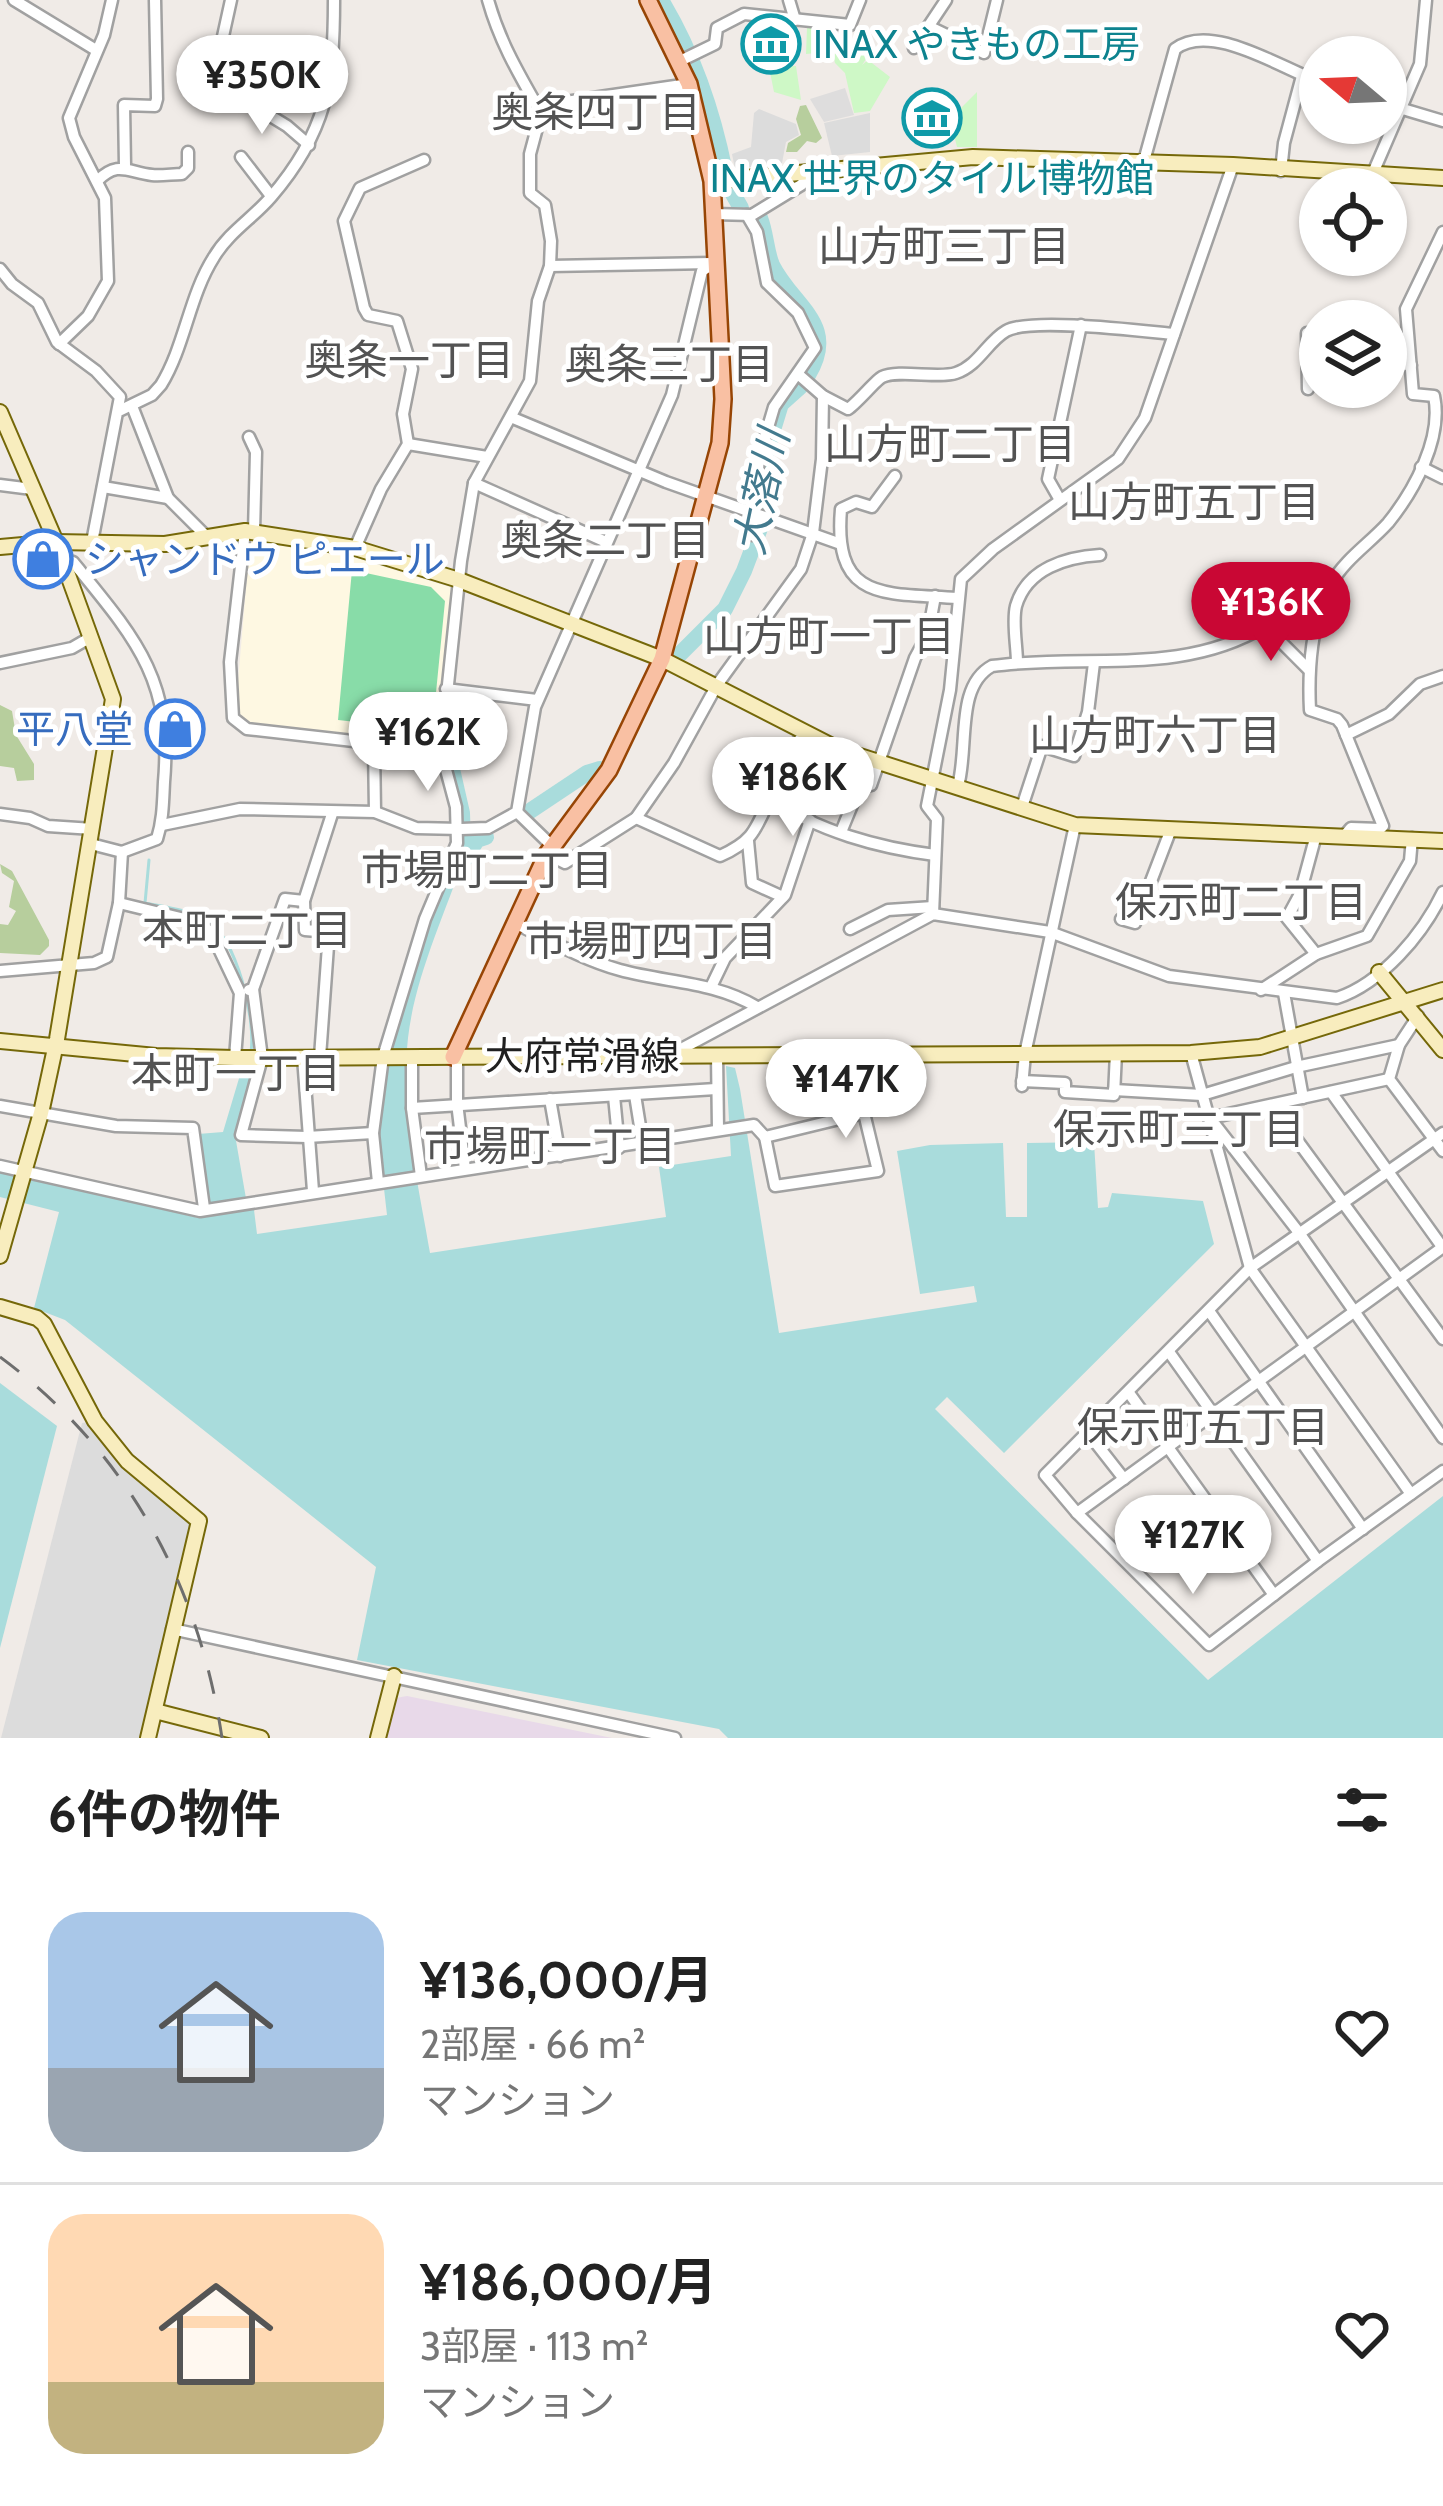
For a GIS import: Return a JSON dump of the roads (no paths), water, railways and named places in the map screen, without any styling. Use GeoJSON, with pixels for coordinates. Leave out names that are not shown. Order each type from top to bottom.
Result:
{"type":"FeatureCollection","features":[{"type":"Feature","properties":{"kind":"main road"},"geometry":{"type":"LineString","coordinates":[[455,1057],[549,850],[609,770],[662,659],[720,443],[723,399],[712,181],[688,84],[689,57],[648,0]]}},
{"type":"Feature","properties":{"kind":"street"},"geometry":{"type":"LineString","coordinates":[[14,0],[96,50]]}},
{"type":"Feature","properties":{"kind":"street"},"geometry":{"type":"LineString","coordinates":[[59,344],[88,316],[108,281],[105,198],[69,118],[112,0]]}},
{"type":"Feature","properties":{"kind":"street"},"geometry":{"type":"LineString","coordinates":[[124,166],[124,105],[155,106],[157,99],[155,0]]}},
{"type":"Feature","properties":{"kind":"street"},"geometry":{"type":"LineString","coordinates":[[220,50],[231,0]]}},
{"type":"Feature","properties":{"kind":"street"},"geometry":{"type":"LineString","coordinates":[[92,542],[126,408],[152,395],[168,373],[199,282],[215,254],[271,196],[320,123],[332,74],[334,0]]}},
{"type":"Feature","properties":{"kind":"street"},"geometry":{"type":"LineString","coordinates":[[378,1182],[373,1133],[386,1058],[424,919],[463,829],[441,751],[474,483],[530,381],[538,301],[550,266],[545,205],[530,194],[530,154],[541,124],[538,106],[522,86],[488,0]]}},
{"type":"Feature","properties":{"kind":"street"},"geometry":{"type":"LineString","coordinates":[[789,0],[795,20]]}},
{"type":"Feature","properties":{"kind":"street"},"geometry":{"type":"LineString","coordinates":[[689,57],[715,44],[717,28],[744,14],[850,25],[860,0]]}},
{"type":"Feature","properties":{"kind":"street"},"geometry":{"type":"LineString","coordinates":[[914,49],[946,0]]}},
{"type":"Feature","properties":{"kind":"street"},"geometry":{"type":"LineString","coordinates":[[930,27],[984,53],[997,0]]}},
{"type":"Feature","properties":{"kind":"street"},"geometry":{"type":"LineString","coordinates":[[1407,95],[1420,64],[1426,0]]}},
{"type":"Feature","properties":{"kind":"street"},"geometry":{"type":"LineString","coordinates":[[1144,161],[1175,49],[1187,40],[1203,38],[1272,60],[1299,74]]}},
{"type":"Feature","properties":{"kind":"street"},"geometry":{"type":"LineString","coordinates":[[538,106],[688,84]]}},
{"type":"Feature","properties":{"kind":"street"},"geometry":{"type":"LineString","coordinates":[[1281,170],[1283,143],[1299,87]]}},
{"type":"Feature","properties":{"kind":"street"},"geometry":{"type":"LineString","coordinates":[[238,97],[287,125],[309,145]]}},
{"type":"Feature","properties":{"kind":"street"},"geometry":{"type":"LineString","coordinates":[[1407,111],[1443,121]]}},
{"type":"Feature","properties":{"kind":"street"},"geometry":{"type":"LineString","coordinates":[[98,181],[109,169],[124,166],[150,175],[182,174],[188,168],[188,152]]}},
{"type":"Feature","properties":{"kind":"street"},"geometry":{"type":"LineString","coordinates":[[241,157],[271,196]]}},
{"type":"Feature","properties":{"kind":"street"},"geometry":{"type":"LineString","coordinates":[[712,181],[973,157],[1233,164],[1299,171]]}},
{"type":"Feature","properties":{"kind":"street"},"geometry":{"type":"LineString","coordinates":[[355,548],[381,489],[408,444],[403,414],[411,362],[397,321],[368,315],[364,308],[344,220],[360,188],[424,160]]}},
{"type":"Feature","properties":{"kind":"street"},"geometry":{"type":"LineString","coordinates":[[933,910],[937,819],[927,806],[950,690],[961,579],[974,564],[1118,459],[1132,442],[1145,418],[1233,164]]}},
{"type":"Feature","properties":{"kind":"street"},"geometry":{"type":"LineString","coordinates":[[713,214],[748,215],[775,203],[816,171]]}},
{"type":"Feature","properties":{"kind":"street"},"geometry":{"type":"LineString","coordinates":[[1407,175],[1443,178]]}},
{"type":"Feature","properties":{"kind":"street"},"geometry":{"type":"LineString","coordinates":[[748,215],[757,232],[767,283],[798,314],[815,348],[774,407],[759,458],[761,515],[752,535]]}},
{"type":"Feature","properties":{"kind":"street"},"geometry":{"type":"LineString","coordinates":[[1345,836],[1351,829],[1380,830],[1383,826],[1337,719],[1310,710],[1309,670],[1324,601],[1334,579],[1388,523],[1421,467],[1437,426],[1436,400],[1413,394],[1406,309],[1443,232]]}},
{"type":"Feature","properties":{"kind":"street"},"geometry":{"type":"LineString","coordinates":[[550,266],[714,263]]}},
{"type":"Feature","properties":{"kind":"street"},"geometry":{"type":"LineString","coordinates":[[517,812],[537,700],[672,395],[702,271],[714,263]]}},
{"type":"Feature","properties":{"kind":"street"},"geometry":{"type":"LineString","coordinates":[[0,269],[38,303],[59,344],[96,371],[120,397],[168,498],[208,538]]}},
{"type":"Feature","properties":{"kind":"street"},"geometry":{"type":"LineString","coordinates":[[799,375],[848,409],[882,376],[924,372],[945,376],[964,370],[1007,330],[1024,325],[1174,334]]}},
{"type":"Feature","properties":{"kind":"street"},"geometry":{"type":"LineString","coordinates":[[1060,500],[1048,479],[1081,325]]}},
{"type":"Feature","properties":{"kind":"street"},"geometry":{"type":"LineString","coordinates":[[1407,365],[1411,365]]}},
{"type":"Feature","properties":{"kind":"street"},"geometry":{"type":"LineString","coordinates":[[517,812],[565,863],[635,818],[674,763],[717,685],[794,581],[813,533],[823,396]]}},
{"type":"Feature","properties":{"kind":"street"},"geometry":{"type":"LineString","coordinates":[[0,412],[56,542],[112,699],[92,837],[41,1113],[0,1256]]}},
{"type":"Feature","properties":{"kind":"street"},"geometry":{"type":"LineString","coordinates":[[513,418],[838,543]]}},
{"type":"Feature","properties":{"kind":"street"},"geometry":{"type":"LineString","coordinates":[[249,437],[256,452],[230,662],[233,718],[247,729],[441,751]]}},
{"type":"Feature","properties":{"kind":"street"},"geometry":{"type":"LineString","coordinates":[[408,444],[487,457]]}},
{"type":"Feature","properties":{"kind":"street"},"geometry":{"type":"LineString","coordinates":[[1421,467],[1443,478]]}},
{"type":"Feature","properties":{"kind":"street"},"geometry":{"type":"LineString","coordinates":[[895,476],[872,507],[856,502],[841,509],[838,543],[848,570],[864,586],[899,595],[957,598]]}},
{"type":"Feature","properties":{"kind":"street"},"geometry":{"type":"LineString","coordinates":[[474,483],[606,542]]}},
{"type":"Feature","properties":{"kind":"street"},"geometry":{"type":"LineString","coordinates":[[0,485],[32,489]]}},
{"type":"Feature","properties":{"kind":"street"},"geometry":{"type":"LineString","coordinates":[[103,487],[168,498]]}},
{"type":"Feature","properties":{"kind":"street"},"geometry":{"type":"LineString","coordinates":[[0,547],[56,542],[165,544],[249,532],[355,548],[459,580],[662,659],[807,734],[878,762],[1075,825],[1443,841]]}},
{"type":"Feature","properties":{"kind":"street"},"geometry":{"type":"LineString","coordinates":[[1017,663],[1016,606],[1033,578],[1072,557],[1100,555]]}},
{"type":"Feature","properties":{"kind":"street"},"geometry":{"type":"LineString","coordinates":[[0,814],[92,837],[122,852],[150,844],[162,825],[166,765],[160,695],[120,620],[74,562],[62,559]]}},
{"type":"Feature","properties":{"kind":"street"},"geometry":{"type":"LineString","coordinates":[[842,832],[859,788],[871,785],[915,658],[928,634],[935,596]]}},
{"type":"Feature","properties":{"kind":"street"},"geometry":{"type":"LineString","coordinates":[[958,787],[965,760],[968,692],[977,674],[992,666],[1183,659],[1244,639],[1265,626],[1309,670]]}},
{"type":"Feature","properties":{"kind":"street"},"geometry":{"type":"LineString","coordinates":[[0,663],[72,648],[91,638]]}},
{"type":"Feature","properties":{"kind":"street"},"geometry":{"type":"LineString","coordinates":[[1022,807],[1042,746],[1074,756],[1088,712],[1094,663]]}},
{"type":"Feature","properties":{"kind":"street"},"geometry":{"type":"LineString","coordinates":[[1346,735],[1389,714],[1420,684],[1443,676]]}},
{"type":"Feature","properties":{"kind":"street"},"geometry":{"type":"LineString","coordinates":[[451,689],[537,700]]}},
{"type":"Feature","properties":{"kind":"street"},"geometry":{"type":"LineString","coordinates":[[950,690],[968,692]]}},
{"type":"Feature","properties":{"kind":"street"},"geometry":{"type":"LineString","coordinates":[[807,734],[759,777],[770,798],[790,813],[893,850],[935,855]]}},
{"type":"Feature","properties":{"kind":"street"},"geometry":{"type":"LineString","coordinates":[[374,745],[376,812]]}},
{"type":"Feature","properties":{"kind":"street"},"geometry":{"type":"LineString","coordinates":[[770,798],[748,841],[752,883],[783,897]]}},
{"type":"Feature","properties":{"kind":"street"},"geometry":{"type":"LineString","coordinates":[[162,825],[240,808],[376,812],[416,828],[463,829],[488,828],[517,812]]}},
{"type":"Feature","properties":{"kind":"street"},"geometry":{"type":"LineString","coordinates":[[313,1191],[308,1137],[311,1057],[329,932],[305,930],[304,901],[332,814]]}},
{"type":"Feature","properties":{"kind":"street"},"geometry":{"type":"LineString","coordinates":[[635,818],[720,856],[748,841]]}},
{"type":"Feature","properties":{"kind":"street"},"geometry":{"type":"LineString","coordinates":[[711,987],[725,958],[783,897],[810,820]]}},
{"type":"Feature","properties":{"kind":"street"},"geometry":{"type":"LineString","coordinates":[[1075,825],[1022,1083],[1065,1083],[1065,1092],[1114,1095],[1116,1053]]}},
{"type":"Feature","properties":{"kind":"street"},"geometry":{"type":"LineString","coordinates":[[1121,920],[1135,923],[1172,829]]}},
{"type":"Feature","properties":{"kind":"street"},"geometry":{"type":"LineString","coordinates":[[1316,835],[1300,894],[1287,919],[1316,954]]}},
{"type":"Feature","properties":{"kind":"street"},"geometry":{"type":"LineString","coordinates":[[1261,990],[1316,954],[1366,936],[1410,861],[1412,838]]}},
{"type":"Feature","properties":{"kind":"street"},"geometry":{"type":"LineString","coordinates":[[0,971],[94,963],[107,957],[122,852]]}},
{"type":"Feature","properties":{"kind":"street"},"geometry":{"type":"LineString","coordinates":[[850,929],[888,910],[933,910],[1050,932],[1169,976],[1343,996],[1379,972],[1415,937],[1443,892]]}},
{"type":"Feature","properties":{"kind":"street"},"geometry":{"type":"LineString","coordinates":[[304,901],[285,899],[246,991],[249,1058],[241,1135],[373,1133]]}},
{"type":"Feature","properties":{"kind":"street"},"geometry":{"type":"LineString","coordinates":[[118,903],[193,921],[211,932],[246,991],[249,1058]]}},
{"type":"Feature","properties":{"kind":"street"},"geometry":{"type":"LineString","coordinates":[[669,1056],[933,910]]}},
{"type":"Feature","properties":{"kind":"street"},"geometry":{"type":"LineString","coordinates":[[514,923],[613,968],[711,987],[757,1007]]}},
{"type":"Feature","properties":{"kind":"street"},"geometry":{"type":"LineString","coordinates":[[1379,972],[1443,1050]]}},
{"type":"Feature","properties":{"kind":"street","name":"大府常滑線"},"geometry":{"type":"LineString","coordinates":[[0,1041],[156,1057],[249,1058],[1191,1053],[1290,1039],[1443,990]]}},
{"type":"Feature","properties":{"kind":"street"},"geometry":{"type":"LineString","coordinates":[[1284,992],[1303,1098]]}},
{"type":"Feature","properties":{"kind":"street"},"geometry":{"type":"LineString","coordinates":[[1389,1079],[1399,1045],[1418,1016]]}},
{"type":"Feature","properties":{"kind":"street"},"geometry":{"type":"LineString","coordinates":[[1114,1090],[1202,1095],[1296,1067],[1399,1045]]}},
{"type":"Feature","properties":{"kind":"street"},"geometry":{"type":"LineString","coordinates":[[1191,1053],[1250,1268],[1412,1494]]}},
{"type":"Feature","properties":{"kind":"street"},"geometry":{"type":"LineString","coordinates":[[0,1166],[200,1211],[754,1125],[765,1137],[775,1186],[878,1171],[851,1054]]}},
{"type":"Feature","properties":{"kind":"street"},"geometry":{"type":"LineString","coordinates":[[717,1055],[718,1129]]}},
{"type":"Feature","properties":{"kind":"street"},"geometry":{"type":"LineString","coordinates":[[455,1057],[465,1169]]}},
{"type":"Feature","properties":{"kind":"street"},"geometry":{"type":"LineString","coordinates":[[409,1058],[421,1176]]}},
{"type":"Feature","properties":{"kind":"street"},"geometry":{"type":"LineString","coordinates":[[1210,1118],[1389,1079]]}},
{"type":"Feature","properties":{"kind":"street"},"geometry":{"type":"LineString","coordinates":[[1389,1079],[1439,1136],[1443,1151]]}},
{"type":"Feature","properties":{"kind":"street"},"geometry":{"type":"LineString","coordinates":[[412,1108],[716,1089]]}},
{"type":"Feature","properties":{"kind":"street"},"geometry":{"type":"LineString","coordinates":[[1077,1513],[1443,1248],[1331,1092]]}},
{"type":"Feature","properties":{"kind":"street"},"geometry":{"type":"LineString","coordinates":[[614,1096],[620,1148]]}},
{"type":"Feature","properties":{"kind":"street"},"geometry":{"type":"LineString","coordinates":[[635,1096],[643,1145]]}},
{"type":"Feature","properties":{"kind":"street"},"geometry":{"type":"LineString","coordinates":[[550,1099],[560,1156]]}},
{"type":"Feature","properties":{"kind":"street"},"geometry":{"type":"LineString","coordinates":[[0,1106],[116,1126],[193,1128],[204,1208]]}},
{"type":"Feature","properties":{"kind":"street"},"geometry":{"type":"LineString","coordinates":[[1271,1106],[1443,1340]]}},
{"type":"Feature","properties":{"kind":"street"},"geometry":{"type":"LineString","coordinates":[[765,1137],[864,1113]]}},
{"type":"Feature","properties":{"kind":"street"},"geometry":{"type":"LineString","coordinates":[[1210,1118],[1300,1234],[1443,1438]]}},
{"type":"Feature","properties":{"kind":"street"},"geometry":{"type":"LineString","coordinates":[[1439,1136],[1250,1268],[1045,1475],[1209,1646],[1443,1472]]}},
{"type":"Feature","properties":{"kind":"street"},"geometry":{"type":"LineString","coordinates":[[0,1307],[44,1324],[94,1421],[127,1461],[199,1521],[148,1738]]}},
{"type":"Feature","properties":{"kind":"street"},"geometry":{"type":"LineString","coordinates":[[1209,1311],[1363,1529]]}},
{"type":"Feature","properties":{"kind":"street"},"geometry":{"type":"LineString","coordinates":[[1169,1352],[1318,1561]]}},
{"type":"Feature","properties":{"kind":"street"},"geometry":{"type":"LineString","coordinates":[[1129,1393],[1274,1595]]}},
{"type":"Feature","properties":{"kind":"street"},"geometry":{"type":"LineString","coordinates":[[1088,1433],[1124,1479]]}},
{"type":"Feature","properties":{"kind":"street"},"geometry":{"type":"LineString","coordinates":[[172,1629],[675,1738]]}},
{"type":"Feature","properties":{"kind":"street"},"geometry":{"type":"LineString","coordinates":[[378,1738],[394,1676]]}},
{"type":"Feature","properties":{"kind":"street"},"geometry":{"type":"LineString","coordinates":[[155,1711],[261,1738]]}},
{"type":"Feature","properties":{"kind":"water"},"geometry":{"type":"Polygon","coordinates":[[[399,716],[432,719],[429,741],[397,738],[399,716]]]}},
{"type":"Feature","properties":{"kind":"water"},"geometry":{"type":"Polygon","coordinates":[[[463,837],[466,848],[472,847],[424,970],[408,1038],[408,1119],[430,1253],[666,1217],[659,1167],[731,1156],[726,1066],[735,1068],[740,1089],[779,1333],[977,1302],[974,1286],[920,1294],[897,1151],[1003,1143],[1006,1217],[1027,1217],[1027,1143],[1094,1142],[1098,1208],[1108,1207],[1112,1193],[1203,1201],[1214,1244],[1004,1453],[947,1397],[935,1409],[1208,1680],[1443,1496],[1443,1738],[728,1738],[719,1729],[357,1660],[376,1567],[65,1320],[34,1308],[59,1212],[0,1197],[0,1171],[199,1218],[210,1216],[198,1134],[223,1132],[243,1065],[256,1065],[235,1135],[257,1234],[387,1215],[378,1136],[391,1048],[428,920],[463,837]]]}},
{"type":"Feature","properties":{"kind":"water"},"geometry":{"type":"Polygon","coordinates":[[[0,1383],[57,1426],[0,1648],[0,1383]]]}},
{"type":"Feature","properties":{"kind":"waterway","name":"大落川"},"geometry":{"type":"LineString","coordinates":[[661,0],[701,83],[725,172]]}},
{"type":"Feature","properties":{"kind":"waterway","name":"大落川"},"geometry":{"type":"LineString","coordinates":[[729,187],[741,208]]}},
{"type":"Feature","properties":{"kind":"waterway","name":"大落川"},"geometry":{"type":"LineString","coordinates":[[754,218],[760,218],[772,265],[816,329],[816,357],[808,375]]}},
{"type":"Feature","properties":{"kind":"waterway","name":"大落川"},"geometry":{"type":"LineString","coordinates":[[680,654],[725,609],[744,571],[762,523],[766,453],[781,404],[800,387]]}},
{"type":"Feature","properties":{"kind":"waterway"},"geometry":{"type":"LineString","coordinates":[[450,710],[447,747],[462,813],[463,844]]}},
{"type":"Feature","properties":{"kind":"waterway","name":"大落川"},"geometry":{"type":"LineString","coordinates":[[527,813],[600,769]]}},
{"type":"Feature","properties":{"kind":"waterway","name":"大落川"},"geometry":{"type":"LineString","coordinates":[[460,866],[477,840],[486,837]]}},
{"type":"Feature","properties":{"kind":"waterway"},"geometry":{"type":"LineString","coordinates":[[149,860],[145,903],[201,917],[228,945],[247,1001],[251,1052]]}},
{"type":"Feature","properties":{"kind":"railway"},"geometry":{"type":"LineString","coordinates":[[0,1357],[85,1435],[150,1525],[195,1627],[222,1738]]}},
{"type":"Feature","properties":{"kind":"place","name":"INAX やきもの工房"},"geometry":{"type":"Point","coordinates":[771,44]}},
{"type":"Feature","properties":{"kind":"place","name":"INAX 世界のタイル博物館"},"geometry":{"type":"Point","coordinates":[932,118]}},
{"type":"Feature","properties":{"kind":"place","name":"シャンドウ ピエール"},"geometry":{"type":"Point","coordinates":[43,559]}},
{"type":"Feature","properties":{"kind":"place","name":"平八堂"},"geometry":{"type":"Point","coordinates":[175,729]}},
{"type":"Feature","properties":{"kind":"district","name":"奥条四丁目"},"geometry":{"type":"Point","coordinates":[596,112]}},
{"type":"Feature","properties":{"kind":"district","name":"山方町三丁目"},"geometry":{"type":"Point","coordinates":[944,246]}},
{"type":"Feature","properties":{"kind":"district","name":"奥条一丁目"},"geometry":{"type":"Point","coordinates":[409,360]}},
{"type":"Feature","properties":{"kind":"district","name":"奥条三丁目"},"geometry":{"type":"Point","coordinates":[669,364]}},
{"type":"Feature","properties":{"kind":"district","name":"山方町二丁目"},"geometry":{"type":"Point","coordinates":[950,444]}},
{"type":"Feature","properties":{"kind":"district","name":"山方町五丁目"},"geometry":{"type":"Point","coordinates":[1194,502]}},
{"type":"Feature","properties":{"kind":"district","name":"奥条二丁目"},"geometry":{"type":"Point","coordinates":[605,540]}},
{"type":"Feature","properties":{"kind":"district","name":"山方町一丁目"},"geometry":{"type":"Point","coordinates":[829,636]}},
{"type":"Feature","properties":{"kind":"district","name":"山方町六丁目"},"geometry":{"type":"Point","coordinates":[1155,735]}},
{"type":"Feature","properties":{"kind":"district","name":"市場町二丁目"},"geometry":{"type":"Point","coordinates":[487,870]}},
{"type":"Feature","properties":{"kind":"district","name":"保示町二丁目"},"geometry":{"type":"Point","coordinates":[1241,902]}},
{"type":"Feature","properties":{"kind":"district","name":"本町二丁目"},"geometry":{"type":"Point","coordinates":[247,930]}},
{"type":"Feature","properties":{"kind":"district","name":"市場町四丁目"},"geometry":{"type":"Point","coordinates":[651,941]}},
{"type":"Feature","properties":{"kind":"district","name":"本町一丁目"},"geometry":{"type":"Point","coordinates":[236,1073]}},
{"type":"Feature","properties":{"kind":"district","name":"保示町三丁目"},"geometry":{"type":"Point","coordinates":[1179,1129]}},
{"type":"Feature","properties":{"kind":"district","name":"市場町一丁目"},"geometry":{"type":"Point","coordinates":[550,1146]}},
{"type":"Feature","properties":{"kind":"district","name":"保示町五丁目"},"geometry":{"type":"Point","coordinates":[1203,1427]}}]}
